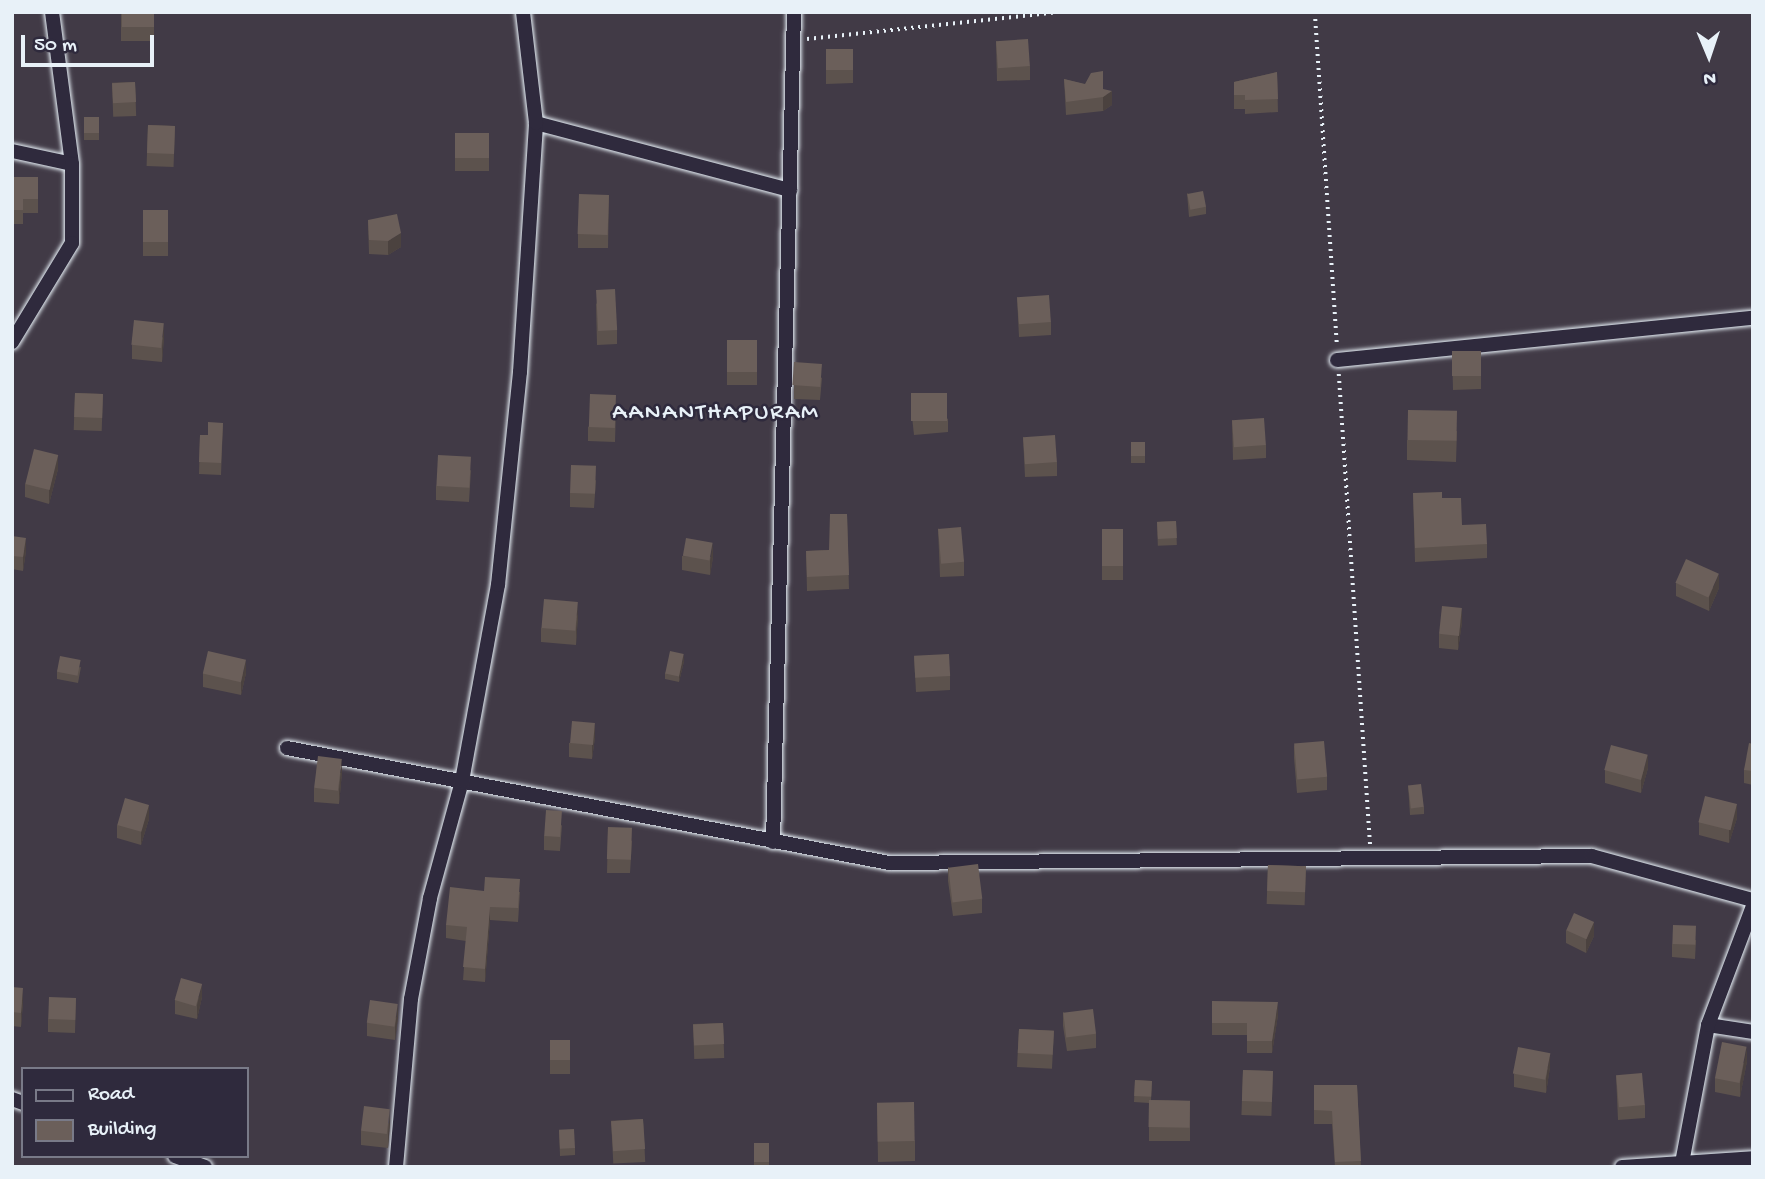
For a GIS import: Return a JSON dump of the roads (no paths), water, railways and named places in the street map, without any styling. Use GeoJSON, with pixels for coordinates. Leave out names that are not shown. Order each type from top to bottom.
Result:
{"type":"FeatureCollection","features":[{"type":"Feature","properties":{"kind":"street"},"geometry":{"type":"LineString","coordinates":[[12,342],[72,243],[72,164],[52,12]]}},
{"type":"Feature","properties":{"kind":"street"},"geometry":{"type":"LineString","coordinates":[[396,1167],[411,999],[430,898],[462,781],[498,585],[520,372],[536,123],[523,12]]}},
{"type":"Feature","properties":{"kind":"street"},"geometry":{"type":"LineString","coordinates":[[772,842],[794,12]]}},
{"type":"Feature","properties":{"kind":"street"},"geometry":{"type":"LineString","coordinates":[[536,123],[790,190]]}},
{"type":"Feature","properties":{"kind":"street"},"geometry":{"type":"LineString","coordinates":[[12,151],[72,164]]}},
{"type":"Feature","properties":{"kind":"street"},"geometry":{"type":"LineString","coordinates":[[1337,360],[1753,318]]}},
{"type":"Feature","properties":{"kind":"street"},"geometry":{"type":"LineString","coordinates":[[287,748],[889,863],[1592,856],[1753,900]]}},
{"type":"Feature","properties":{"kind":"street"},"geometry":{"type":"LineString","coordinates":[[1682,1163],[1708,1025],[1753,906]]}},
{"type":"Feature","properties":{"kind":"street"},"geometry":{"type":"LineString","coordinates":[[1708,1025],[1753,1032]]}},
{"type":"Feature","properties":{"kind":"street"},"geometry":{"type":"LineString","coordinates":[[180,1158],[205,1167]]}},
{"type":"Feature","properties":{"kind":"street"},"geometry":{"type":"LineString","coordinates":[[1622,1167],[1753,1158]]}},
{"type":"Feature","properties":{"kind":"district","name":"AANANTHAPURAM"},"geometry":{"type":"Point","coordinates":[716,414]}}]}
